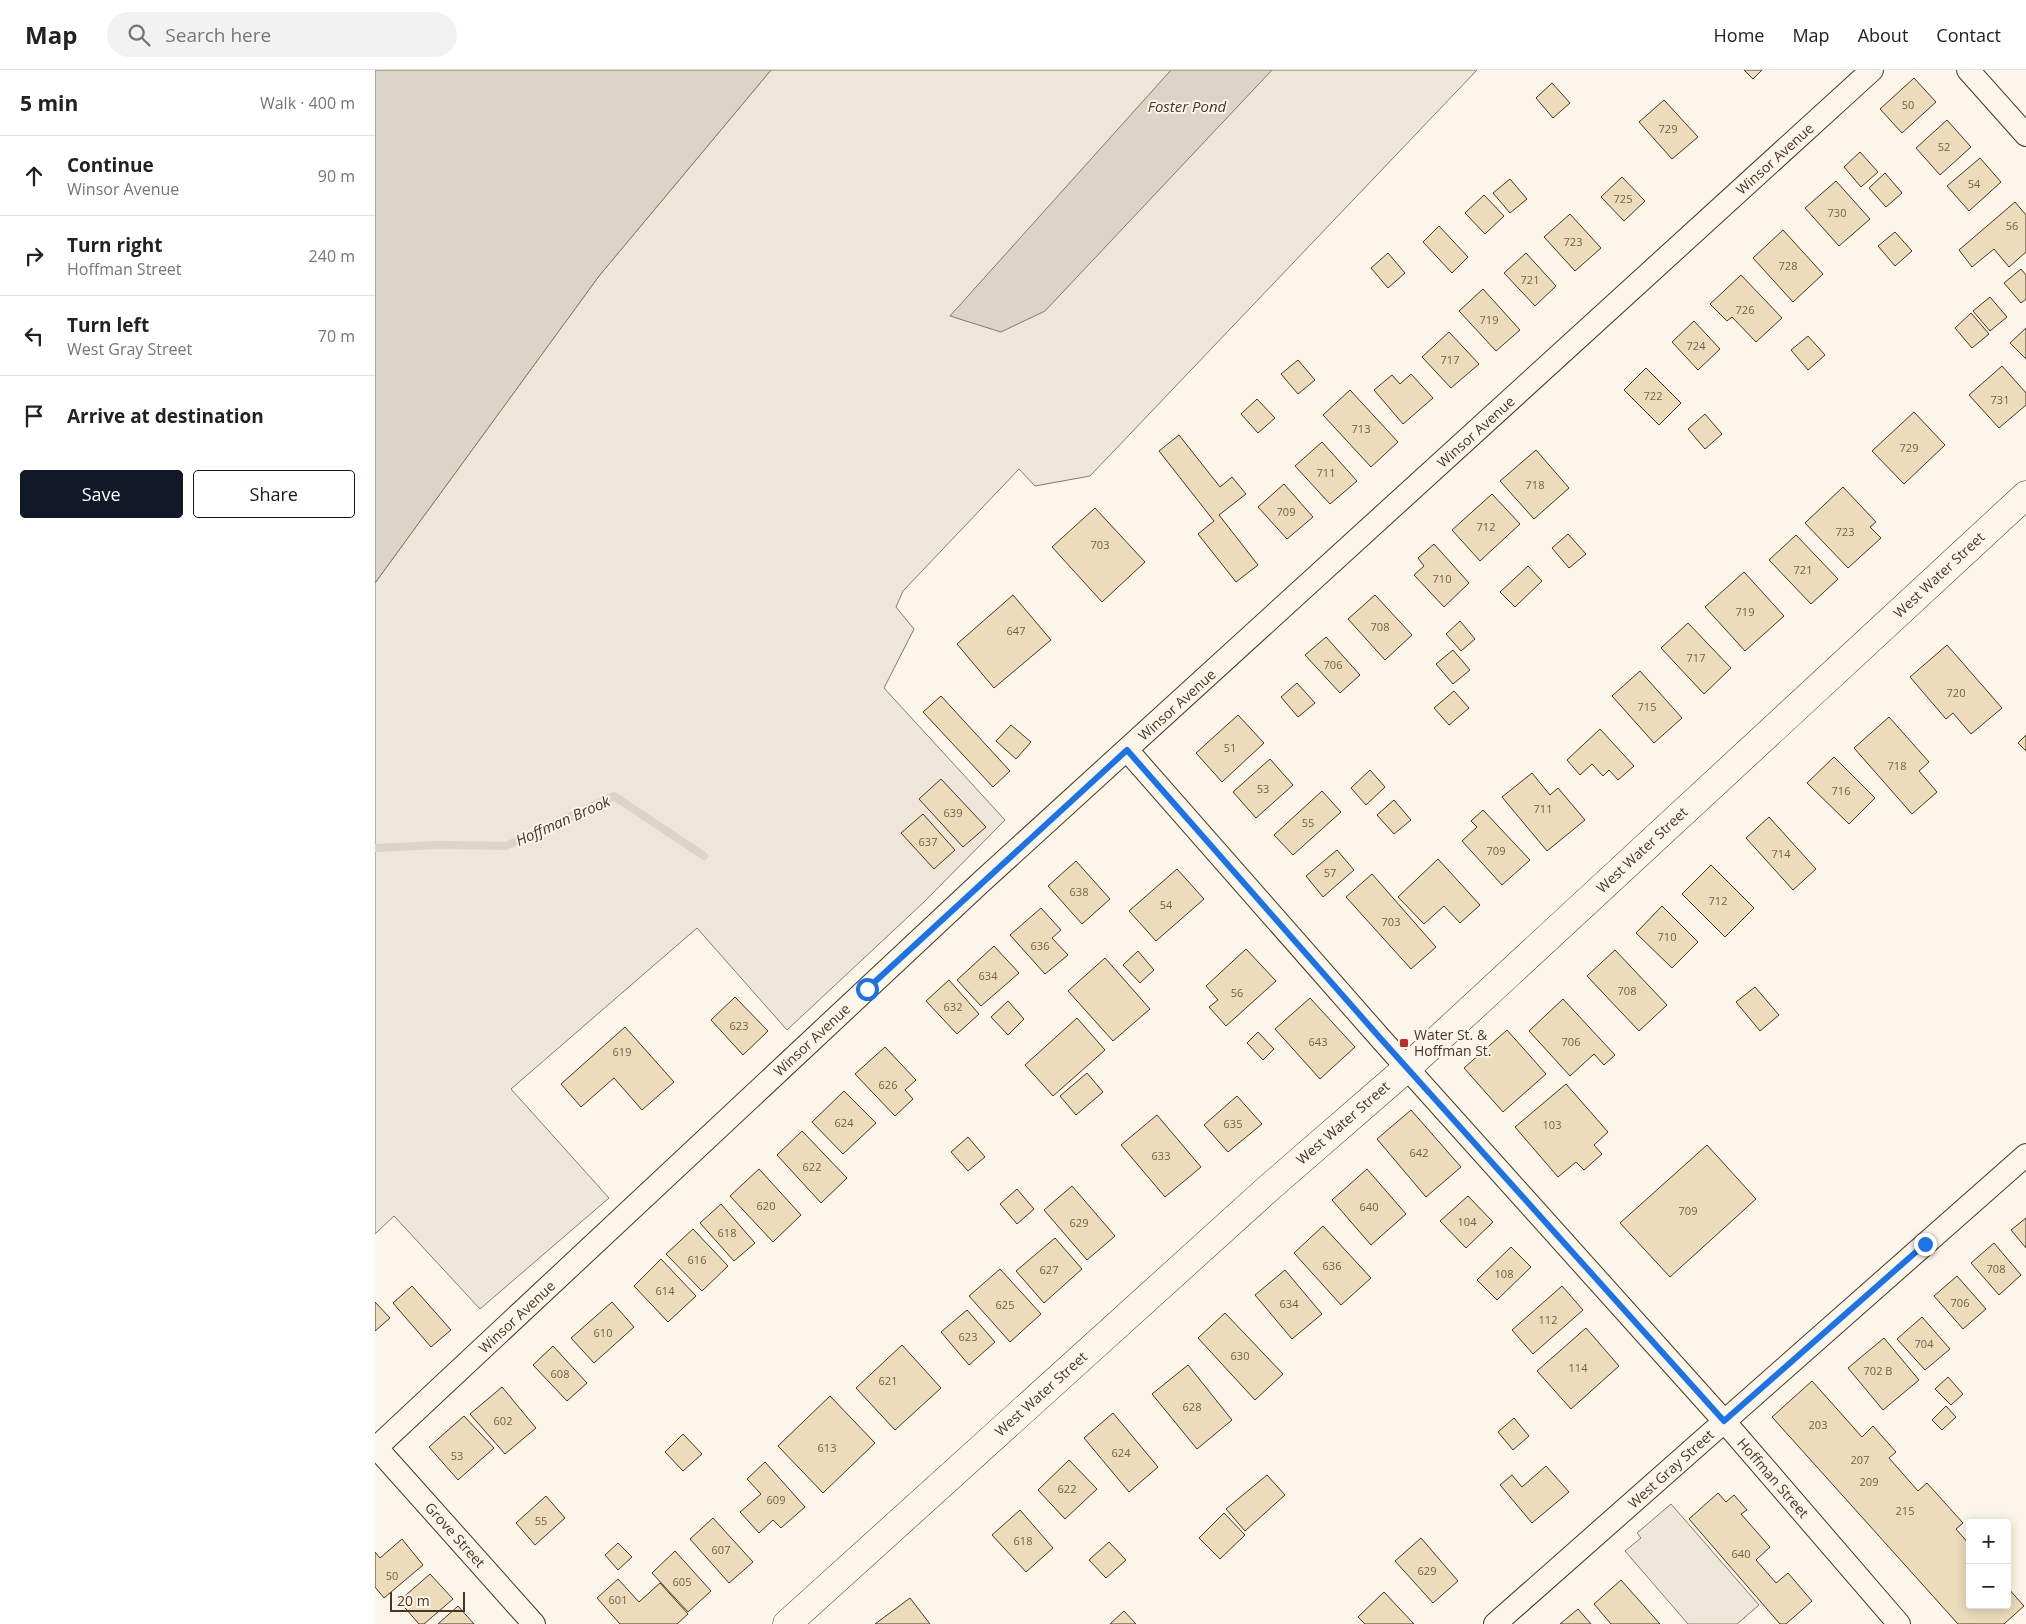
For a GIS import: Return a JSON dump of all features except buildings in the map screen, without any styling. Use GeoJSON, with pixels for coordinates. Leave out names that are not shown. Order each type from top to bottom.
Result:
{"type":"FeatureCollection","features":[{"type":"Feature","properties":{"kind":"main road","name":"West Water Street"},"geometry":{"type":"LineString","coordinates":[[787,1624],[1271,1186],[1407,1068],[2026,495]]}},
{"type":"Feature","properties":{"kind":"street","name":"Winsor Avenue"},"geometry":{"type":"LineString","coordinates":[[376,1447],[965,897],[1872,70]]}},
{"type":"Feature","properties":{"kind":"street"},"geometry":{"type":"LineString","coordinates":[[1968,70],[2026,135]]}},
{"type":"Feature","properties":{"kind":"street","name":"Hoffman Street"},"geometry":{"type":"LineString","coordinates":[[1127,750],[1407,1068],[1724,1421],[1899,1624]]}},
{"type":"Feature","properties":{"kind":"street","name":"West Gray Street"},"geometry":{"type":"LineString","coordinates":[[1495,1624],[2026,1155]]}},
{"type":"Feature","properties":{"kind":"street","name":"Grove Street"},"geometry":{"type":"LineString","coordinates":[[376,1447],[534,1624]]}},
{"type":"Feature","properties":{"kind":"shaded area"},"geometry":{"type":"Polygon","coordinates":[[[771,70],[1477,70],[1090,476],[1035,486],[1019,469],[903,591],[896,607],[914,629],[884,688],[1005,820],[924,902],[787,1030],[697,928],[511,1089],[609,1198],[480,1309],[394,1216],[375,1234],[375,583],[599,276],[771,70]]]}},
{"type":"Feature","properties":{"kind":"shaded area"},"geometry":{"type":"Polygon","coordinates":[[[1671,1504],[1759,1605],[1737,1624],[1688,1624],[1625,1551],[1641,1538],[1637,1533],[1671,1504]]]}},
{"type":"Feature","properties":{"kind":"water"},"geometry":{"type":"Polygon","coordinates":[[[375,70],[771,70],[599,276],[375,583],[375,70]]]}},
{"type":"Feature","properties":{"kind":"water","name":"Foster Pond"},"geometry":{"type":"Polygon","coordinates":[[[1171,70],[1272,70],[1045,311],[1001,332],[950,316],[1171,70]]]}},
{"type":"Feature","properties":{"kind":"waterway","name":"Hoffman Brook"},"geometry":{"type":"LineString","coordinates":[[375,848],[439,845],[506,846],[614,796],[704,856]]}},
{"type":"Feature","properties":{"kind":"place","name":"Water St. & Hoffman St."},"geometry":{"type":"Point","coordinates":[1404,1043]}},
{"type":"Feature","properties":{"kind":"route"},"geometry":{"type":"LineString","coordinates":[[867,989],[979,884],[1127,750],[1381,1039],[1724,1421],[1925,1244]]}}]}
